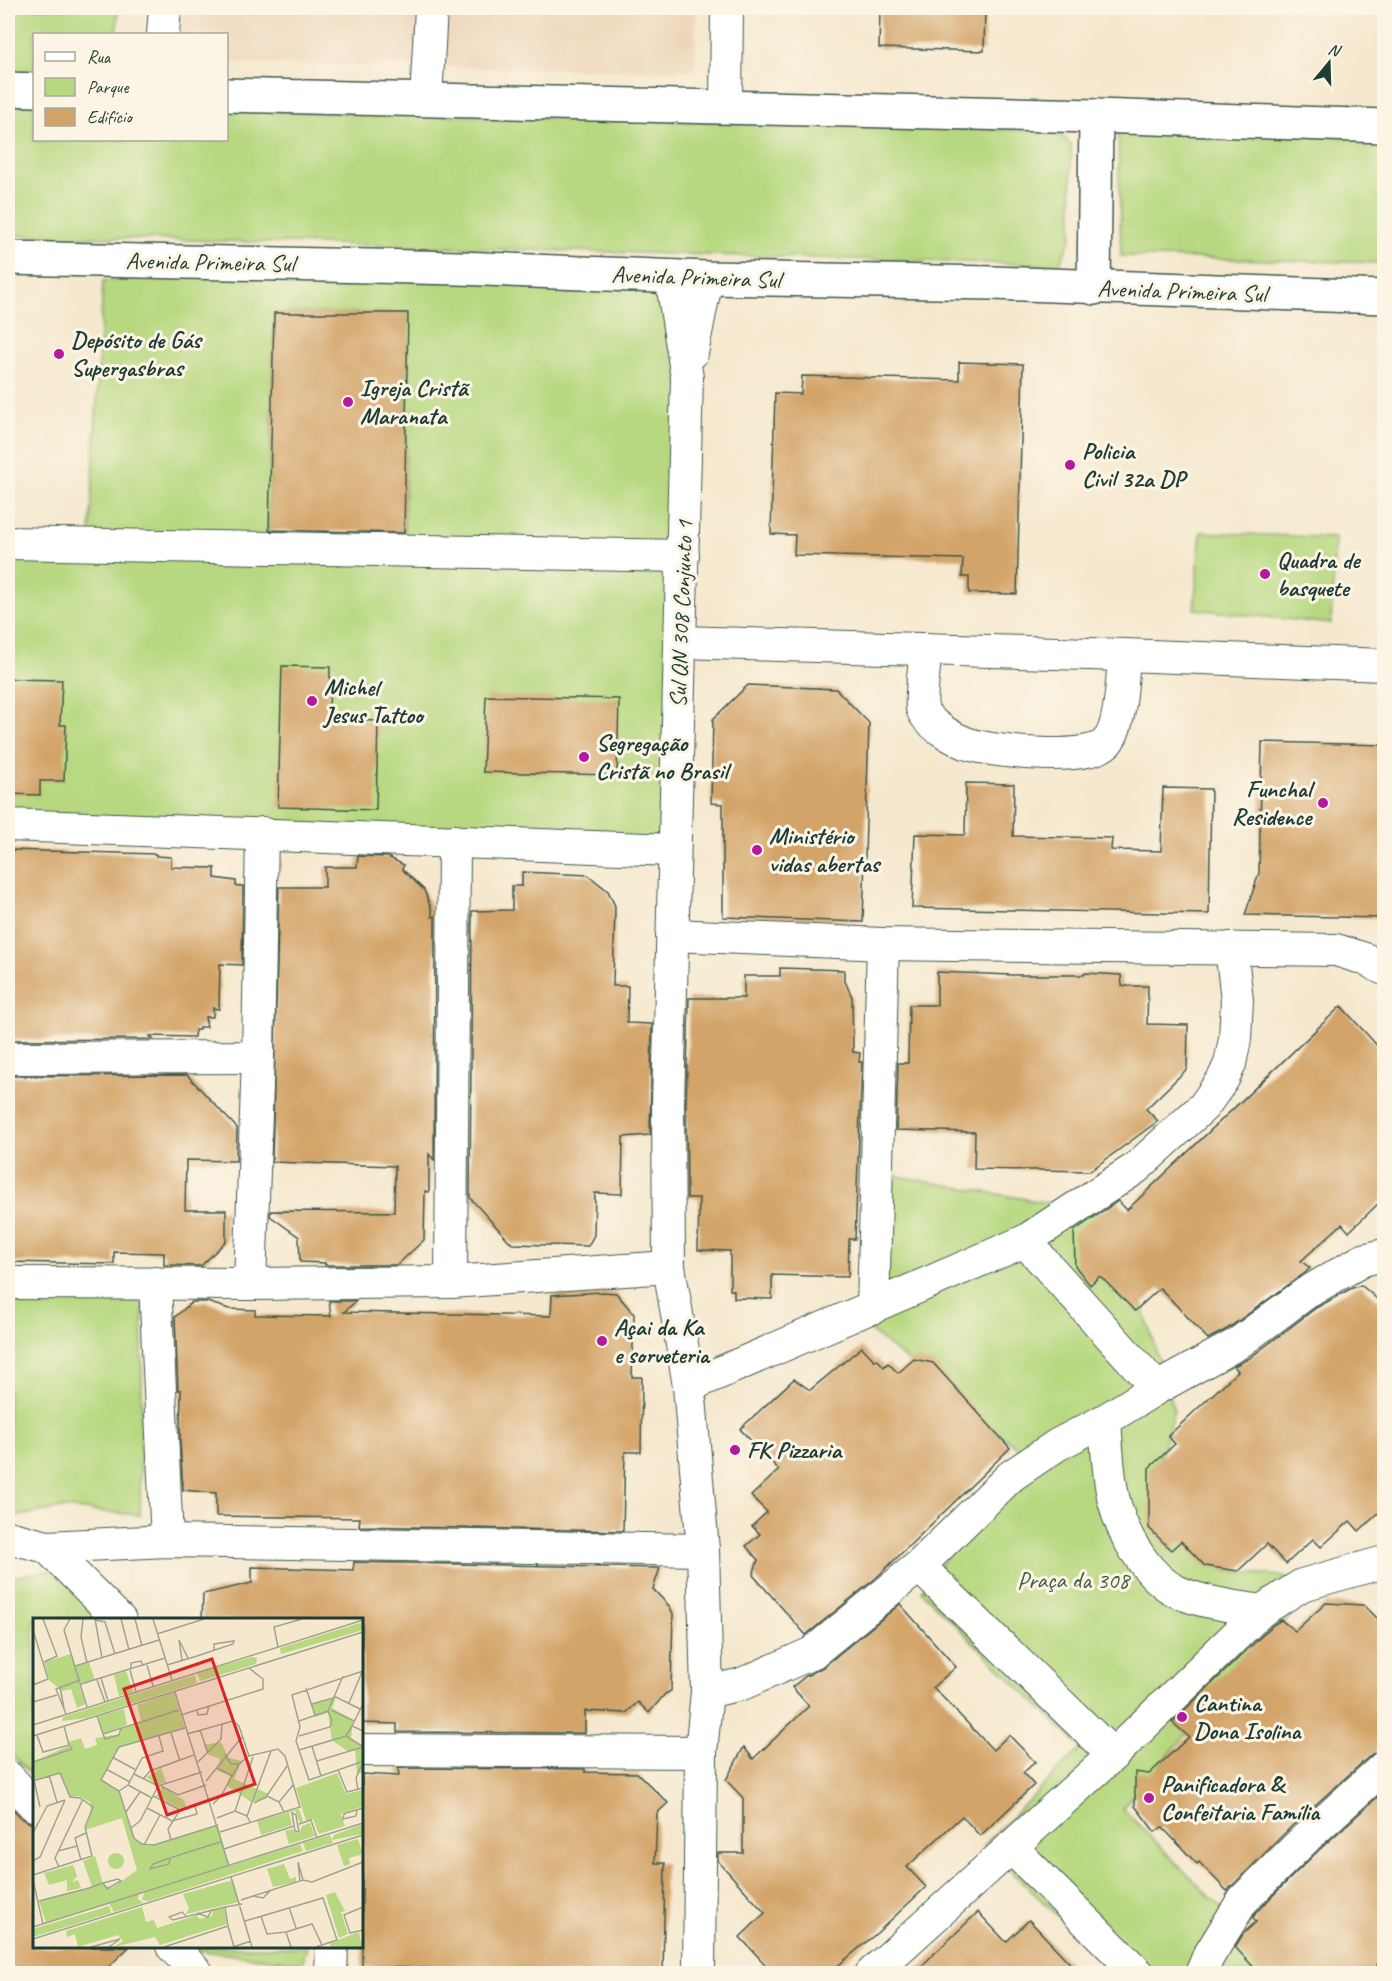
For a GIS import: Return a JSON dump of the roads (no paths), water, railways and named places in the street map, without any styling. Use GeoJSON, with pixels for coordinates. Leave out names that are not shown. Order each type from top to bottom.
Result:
{"type":"FeatureCollection","features":[{"type":"Feature","properties":{"kind":"main road"},"geometry":{"type":"LineString","coordinates":[[8,89],[33,90]]}},
{"type":"Feature","properties":{"kind":"main road"},"geometry":{"type":"LineString","coordinates":[[228,95],[726,106],[1384,126]]}},
{"type":"Feature","properties":{"kind":"main road"},"geometry":{"type":"LineString","coordinates":[[1094,288],[1096,116]]}},
{"type":"Feature","properties":{"kind":"main road","name":"Avenida Primeira Sul"},"geometry":{"type":"LineString","coordinates":[[8,258],[449,268],[707,278],[981,283],[1384,297]]}},
{"type":"Feature","properties":{"kind":"street"},"geometry":{"type":"LineString","coordinates":[[163,33],[165,8]]}},
{"type":"Feature","properties":{"kind":"street"},"geometry":{"type":"LineString","coordinates":[[426,100],[431,8]]}},
{"type":"Feature","properties":{"kind":"street"},"geometry":{"type":"LineString","coordinates":[[726,8],[726,106]]}},
{"type":"Feature","properties":{"kind":"street","name":"Sul QN 308 Conjunto 1"},"geometry":{"type":"LineString","coordinates":[[671,276],[687,378]]}},
{"type":"Feature","properties":{"kind":"street","name":"Sul QN 308 Conjunto 1"},"geometry":{"type":"LineString","coordinates":[[699,1974],[701,1752],[707,1692],[703,1550],[689,1386],[669,1267],[668,1103],[687,378],[707,278]]}},
{"type":"Feature","properties":{"kind":"street"},"geometry":{"type":"LineString","coordinates":[[8,543],[683,556]]}},
{"type":"Feature","properties":{"kind":"street"},"geometry":{"type":"LineString","coordinates":[[681,642],[1124,654],[1384,664]]}},
{"type":"Feature","properties":{"kind":"street"},"geometry":{"type":"LineString","coordinates":[[926,649],[922,707],[929,719],[944,731],[971,745],[1053,754],[1070,754],[1097,748],[1105,744],[1111,736],[1118,707],[1124,654]]}},
{"type":"Feature","properties":{"kind":"street"},"geometry":{"type":"LineString","coordinates":[[8,825],[673,850]]}},
{"type":"Feature","properties":{"kind":"street"},"geometry":{"type":"LineString","coordinates":[[250,1284],[258,1058],[262,833]]}},
{"type":"Feature","properties":{"kind":"street"},"geometry":{"type":"LineString","coordinates":[[451,1282],[454,841]]}},
{"type":"Feature","properties":{"kind":"street"},"geometry":{"type":"LineString","coordinates":[[672,935],[883,944],[1336,950],[1365,959],[1384,969]]}},
{"type":"Feature","properties":{"kind":"street"},"geometry":{"type":"LineString","coordinates":[[873,1308],[883,944]]}},
{"type":"Feature","properties":{"kind":"street"},"geometry":{"type":"LineString","coordinates":[[689,1386],[1025,1241],[1136,1168],[1204,1106],[1223,1079],[1230,1064],[1235,1039],[1238,1000],[1232,948]]}},
{"type":"Feature","properties":{"kind":"street"},"geometry":{"type":"LineString","coordinates":[[8,1058],[258,1058]]}},
{"type":"Feature","properties":{"kind":"street"},"geometry":{"type":"LineString","coordinates":[[1025,1241],[1157,1388]]}},
{"type":"Feature","properties":{"kind":"street"},"geometry":{"type":"LineString","coordinates":[[707,1692],[742,1684],[812,1653],[919,1566],[1011,1476],[1057,1444],[1105,1420],[1237,1344],[1306,1293],[1364,1260],[1384,1255]]}},
{"type":"Feature","properties":{"kind":"street"},"geometry":{"type":"LineString","coordinates":[[8,1283],[451,1282],[669,1267]]}},
{"type":"Feature","properties":{"kind":"street"},"geometry":{"type":"LineString","coordinates":[[155,1283],[167,1541]]}},
{"type":"Feature","properties":{"kind":"street"},"geometry":{"type":"LineString","coordinates":[[1105,1420],[1110,1488],[1119,1523],[1131,1545],[1152,1573],[1174,1590],[1204,1600],[1261,1611]]}},
{"type":"Feature","properties":{"kind":"street"},"geometry":{"type":"LineString","coordinates":[[8,1538],[47,1547],[167,1541],[703,1550]]}},
{"type":"Feature","properties":{"kind":"street"},"geometry":{"type":"LineString","coordinates":[[47,1547],[118,1618]]}},
{"type":"Feature","properties":{"kind":"street"},"geometry":{"type":"LineString","coordinates":[[871,1974],[1113,1755],[1261,1611],[1302,1585],[1384,1562]]}},
{"type":"Feature","properties":{"kind":"street"},"geometry":{"type":"LineString","coordinates":[[919,1566],[1113,1755]]}},
{"type":"Feature","properties":{"kind":"street"},"geometry":{"type":"LineString","coordinates":[[363,1750],[701,1752]]}},
{"type":"Feature","properties":{"kind":"street"},"geometry":{"type":"LineString","coordinates":[[1201,1974],[1208,1957],[1243,1900],[1307,1837],[1384,1767]]}},
{"type":"Feature","properties":{"kind":"street"},"geometry":{"type":"LineString","coordinates":[[8,1777],[33,1804]]}},
{"type":"Feature","properties":{"kind":"street"},"geometry":{"type":"LineString","coordinates":[[1011,1847],[1139,1974]]}},
{"type":"Feature","properties":{"kind":"street"},"geometry":{"type":"LineString","coordinates":[[173,1948],[198,1974]]}},
{"type":"Feature","properties":{"kind":"street"},"geometry":{"type":"LineString","coordinates":[[331,1974],[332,1948]]}},
{"type":"Feature","properties":{"kind":"place","name":"Depósito de Gás Supergasbras"},"geometry":{"type":"Point","coordinates":[59,354]}},
{"type":"Feature","properties":{"kind":"place","name":"Igreja Cristã Maranata"},"geometry":{"type":"Point","coordinates":[348,402]}},
{"type":"Feature","properties":{"kind":"place","name":"Policia Civil 32a DP"},"geometry":{"type":"Point","coordinates":[1070,465]}},
{"type":"Feature","properties":{"kind":"place","name":"Quadra de basquete"},"geometry":{"type":"Point","coordinates":[1265,574]}},
{"type":"Feature","properties":{"kind":"place","name":"Michel Jesus Tattoo"},"geometry":{"type":"Point","coordinates":[312,701]}},
{"type":"Feature","properties":{"kind":"place","name":"Segregação Cristã no Brasil"},"geometry":{"type":"Point","coordinates":[584,757]}},
{"type":"Feature","properties":{"kind":"place","name":"Funchal Residence"},"geometry":{"type":"Point","coordinates":[1323,803]}},
{"type":"Feature","properties":{"kind":"place","name":"Ministério vidas abertas"},"geometry":{"type":"Point","coordinates":[757,850]}},
{"type":"Feature","properties":{"kind":"place","name":"Açai da Ka e sorveteria"},"geometry":{"type":"Point","coordinates":[602,1341]}},
{"type":"Feature","properties":{"kind":"place","name":"FK Pizzaria"},"geometry":{"type":"Point","coordinates":[735,1450]}},
{"type":"Feature","properties":{"kind":"place","name":"Cantina Dona Isolina"},"geometry":{"type":"Point","coordinates":[1182,1717]}},
{"type":"Feature","properties":{"kind":"place","name":"Panificadora & Confeitaria Família"},"geometry":{"type":"Point","coordinates":[1149,1798]}},
{"type":"Feature","properties":{"kind":"park label","name":"Praça da 308"},"geometry":{"type":"Point","coordinates":[1073,1580]}}]}
